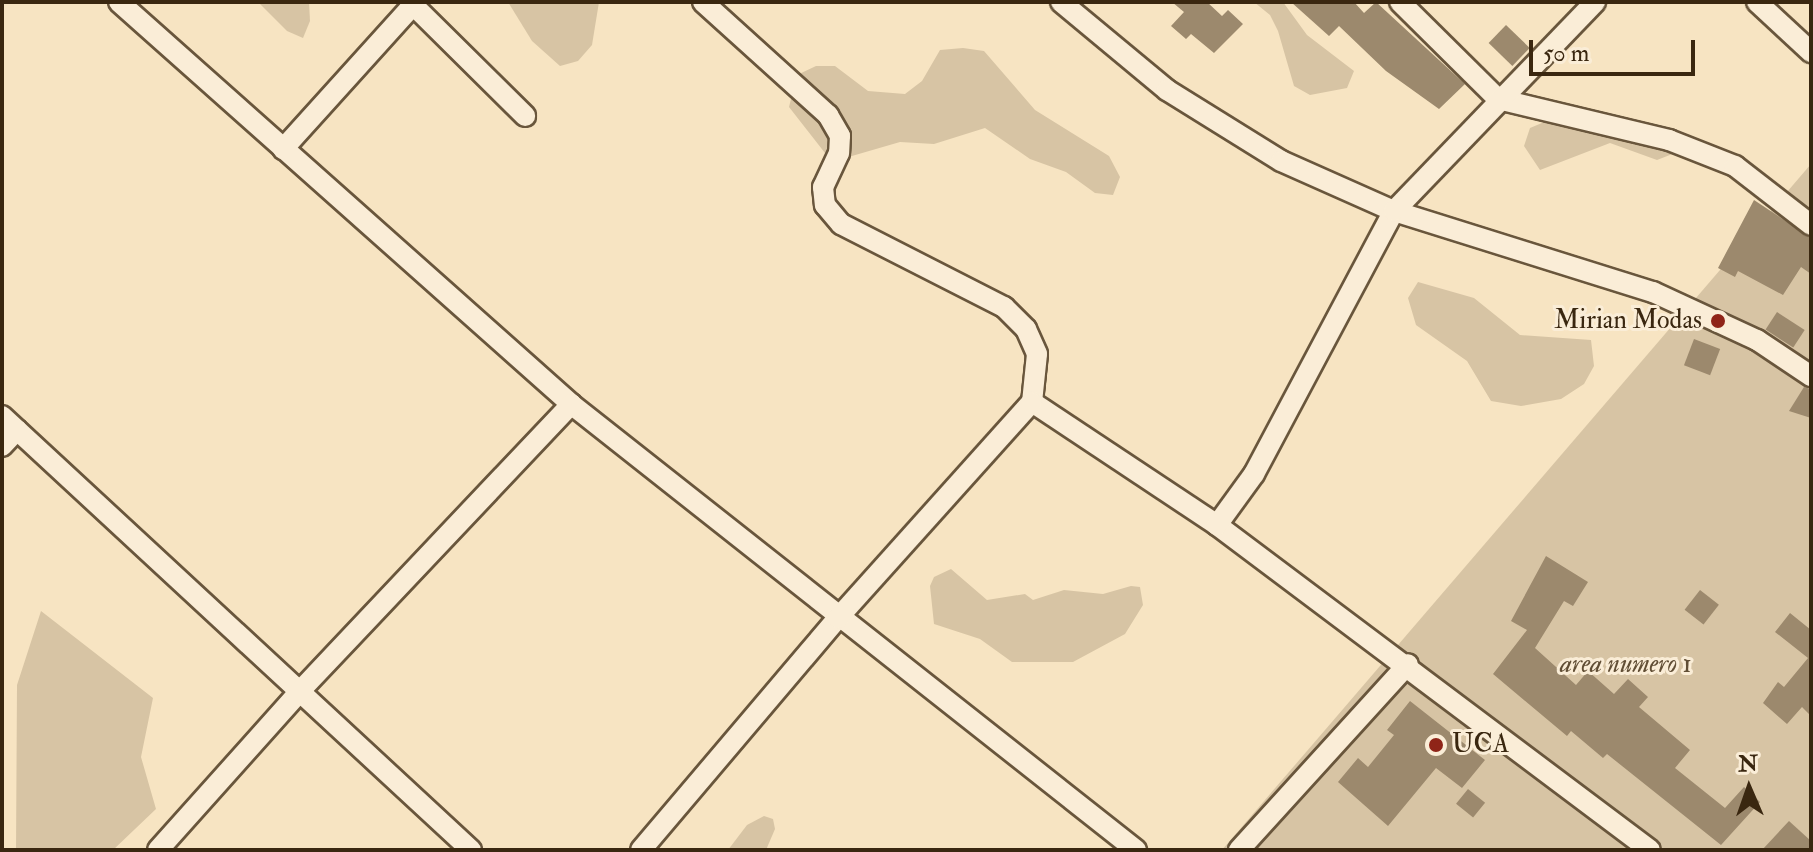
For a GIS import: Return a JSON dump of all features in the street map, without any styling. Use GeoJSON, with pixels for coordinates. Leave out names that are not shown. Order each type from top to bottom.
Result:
{"type":"FeatureCollection","features":[{"type":"Feature","properties":{"kind":"street"},"geometry":{"type":"LineString","coordinates":[[641,850],[838,618],[1032,402],[1037,354],[1026,329],[1004,307],[841,224],[825,205],[823,187],[839,153],[840,136],[828,115],[703,2]]}},
{"type":"Feature","properties":{"kind":"street"},"geometry":{"type":"LineString","coordinates":[[1061,2],[1167,90],[1281,161],[1394,211],[1485,235],[1653,292],[1757,340],[1811,376]]}},
{"type":"Feature","properties":{"kind":"street"},"geometry":{"type":"LineString","coordinates":[[1400,2],[1498,99],[1669,140],[1722,161],[1811,225]]}},
{"type":"Feature","properties":{"kind":"street"},"geometry":{"type":"LineString","coordinates":[[1217,525],[1254,474],[1394,211],[1498,99],[1595,2]]}},
{"type":"Feature","properties":{"kind":"street"},"geometry":{"type":"LineString","coordinates":[[1757,2],[1811,52]]}},
{"type":"Feature","properties":{"kind":"street"},"geometry":{"type":"LineString","coordinates":[[283,149],[412,4],[525,116]]}},
{"type":"Feature","properties":{"kind":"street"},"geometry":{"type":"LineString","coordinates":[[132,6],[283,149],[571,404],[838,618],[1136,850]]}},
{"type":"Feature","properties":{"kind":"street"},"geometry":{"type":"LineString","coordinates":[[1032,402],[1217,525],[1408,664],[1650,850]]}},
{"type":"Feature","properties":{"kind":"street"},"geometry":{"type":"LineString","coordinates":[[158,850],[300,691],[571,404]]}},
{"type":"Feature","properties":{"kind":"street"},"geometry":{"type":"LineString","coordinates":[[2,446],[10,423],[471,850]]}},
{"type":"Feature","properties":{"kind":"street"},"geometry":{"type":"LineString","coordinates":[[1239,850],[1408,664]]}},
{"type":"Feature","properties":{"kind":"green space"},"geometry":{"type":"Polygon","coordinates":[[[258,2],[309,2],[310,21],[303,38],[287,31],[258,2]]]}},
{"type":"Feature","properties":{"kind":"green space"},"geometry":{"type":"Polygon","coordinates":[[[508,2],[599,2],[592,45],[578,61],[560,66],[532,41],[508,2]]]}},
{"type":"Feature","properties":{"kind":"green space"},"geometry":{"type":"Polygon","coordinates":[[[1254,2],[1283,2],[1307,35],[1354,71],[1347,88],[1310,95],[1294,86],[1278,31],[1270,15],[1254,2]]]}},
{"type":"Feature","properties":{"kind":"green space"},"geometry":{"type":"Polygon","coordinates":[[[963,48],[984,51],[1035,110],[1109,156],[1120,177],[1113,195],[1095,193],[1066,172],[1030,159],[985,128],[934,144],[900,142],[845,158],[825,153],[789,107],[797,75],[816,66],[835,66],[868,91],[905,94],[922,81],[940,50],[963,48]]]}},
{"type":"Feature","properties":{"kind":"green space"},"geometry":{"type":"Polygon","coordinates":[[[1549,120],[1669,146],[1675,153],[1657,160],[1610,143],[1540,170],[1524,146],[1530,128],[1549,120]]]}},
{"type":"Feature","properties":{"kind":"green space","name":"area numero 1"},"geometry":{"type":"Polygon","coordinates":[[[1811,164],[1811,850],[1222,850],[1811,164]]]}},
{"type":"Feature","properties":{"kind":"green space"},"geometry":{"type":"Polygon","coordinates":[[[1418,282],[1474,298],[1520,335],[1591,340],[1594,366],[1584,384],[1561,399],[1521,406],[1491,401],[1467,361],[1416,325],[1408,298],[1418,282]]]}},
{"type":"Feature","properties":{"kind":"green space"},"geometry":{"type":"Polygon","coordinates":[[[951,569],[987,600],[1025,594],[1033,600],[1064,590],[1103,594],[1131,586],[1140,587],[1143,605],[1125,634],[1073,662],[1012,662],[980,639],[934,624],[930,586],[934,577],[951,569]]]}},
{"type":"Feature","properties":{"kind":"green space"},"geometry":{"type":"Polygon","coordinates":[[[41,611],[153,698],[141,757],[156,809],[113,850],[16,850],[17,685],[41,611]]]}},
{"type":"Feature","properties":{"kind":"green space"},"geometry":{"type":"Polygon","coordinates":[[[764,816],[773,819],[775,829],[766,850],[728,850],[747,825],[764,816]]]}},
{"type":"Feature","properties":{"kind":"building"},"geometry":{"type":"Polygon","coordinates":[[[1172,2],[1207,2],[1222,16],[1228,10],[1243,24],[1214,53],[1191,34],[1186,39],[1171,26],[1184,12],[1172,2]]]}},
{"type":"Feature","properties":{"kind":"building"},"geometry":{"type":"Polygon","coordinates":[[[1291,2],[1354,2],[1364,13],[1376,2],[1465,84],[1439,109],[1386,71],[1339,26],[1329,36],[1291,2]]]}},
{"type":"Feature","properties":{"kind":"building"},"geometry":{"type":"Polygon","coordinates":[[[1506,25],[1530,48],[1512,66],[1489,43],[1506,25]]]}},
{"type":"Feature","properties":{"kind":"building"},"geometry":{"type":"Polygon","coordinates":[[[1754,200],[1811,238],[1811,274],[1801,267],[1783,295],[1738,271],[1735,277],[1718,268],[1754,200]]]}},
{"type":"Feature","properties":{"kind":"building"},"geometry":{"type":"Polygon","coordinates":[[[1777,312],[1805,330],[1793,348],[1766,330],[1777,312]]]}},
{"type":"Feature","properties":{"kind":"building"},"geometry":{"type":"Polygon","coordinates":[[[1694,339],[1720,349],[1710,375],[1684,365],[1694,339]]]}},
{"type":"Feature","properties":{"kind":"building"},"geometry":{"type":"Polygon","coordinates":[[[1804,387],[1811,389],[1811,418],[1789,411],[1804,387]]]}},
{"type":"Feature","properties":{"kind":"building"},"geometry":{"type":"Polygon","coordinates":[[[1546,556],[1588,582],[1573,606],[1564,601],[1535,648],[1576,685],[1588,671],[1614,694],[1628,679],[1648,697],[1639,707],[1690,750],[1675,768],[1725,808],[1744,787],[1760,802],[1721,845],[1607,754],[1603,758],[1571,731],[1567,736],[1493,674],[1527,630],[1511,621],[1546,556]]]}},
{"type":"Feature","properties":{"kind":"building"},"geometry":{"type":"Polygon","coordinates":[[[1700,590],[1719,605],[1704,624],[1685,610],[1700,590]]]}},
{"type":"Feature","properties":{"kind":"building"},"geometry":{"type":"Polygon","coordinates":[[[1790,613],[1811,630],[1811,716],[1802,707],[1787,724],[1763,703],[1778,682],[1784,687],[1808,658],[1775,632],[1790,613]]]}},
{"type":"Feature","properties":{"kind":"building"},"geometry":{"type":"Polygon","coordinates":[[[1410,701],[1485,760],[1462,788],[1436,768],[1388,826],[1338,782],[1358,758],[1368,767],[1394,735],[1387,730],[1410,701]]]}},
{"type":"Feature","properties":{"kind":"building","name":"UCA"},"geometry":{"type":"Polygon","coordinates":[[[1468,789],[1485,803],[1473,818],[1456,804],[1468,789]]]}},
{"type":"Feature","properties":{"kind":"building"},"geometry":{"type":"Polygon","coordinates":[[[1789,821],[1811,841],[1811,850],[1762,850],[1789,821]]]}},
{"type":"Feature","properties":{"kind":"place","name":"Mirian Modas"},"geometry":{"type":"Point","coordinates":[1718,321]}},
{"type":"Feature","properties":{"kind":"place","name":"UCA"},"geometry":{"type":"Point","coordinates":[1436,745]}}]}
